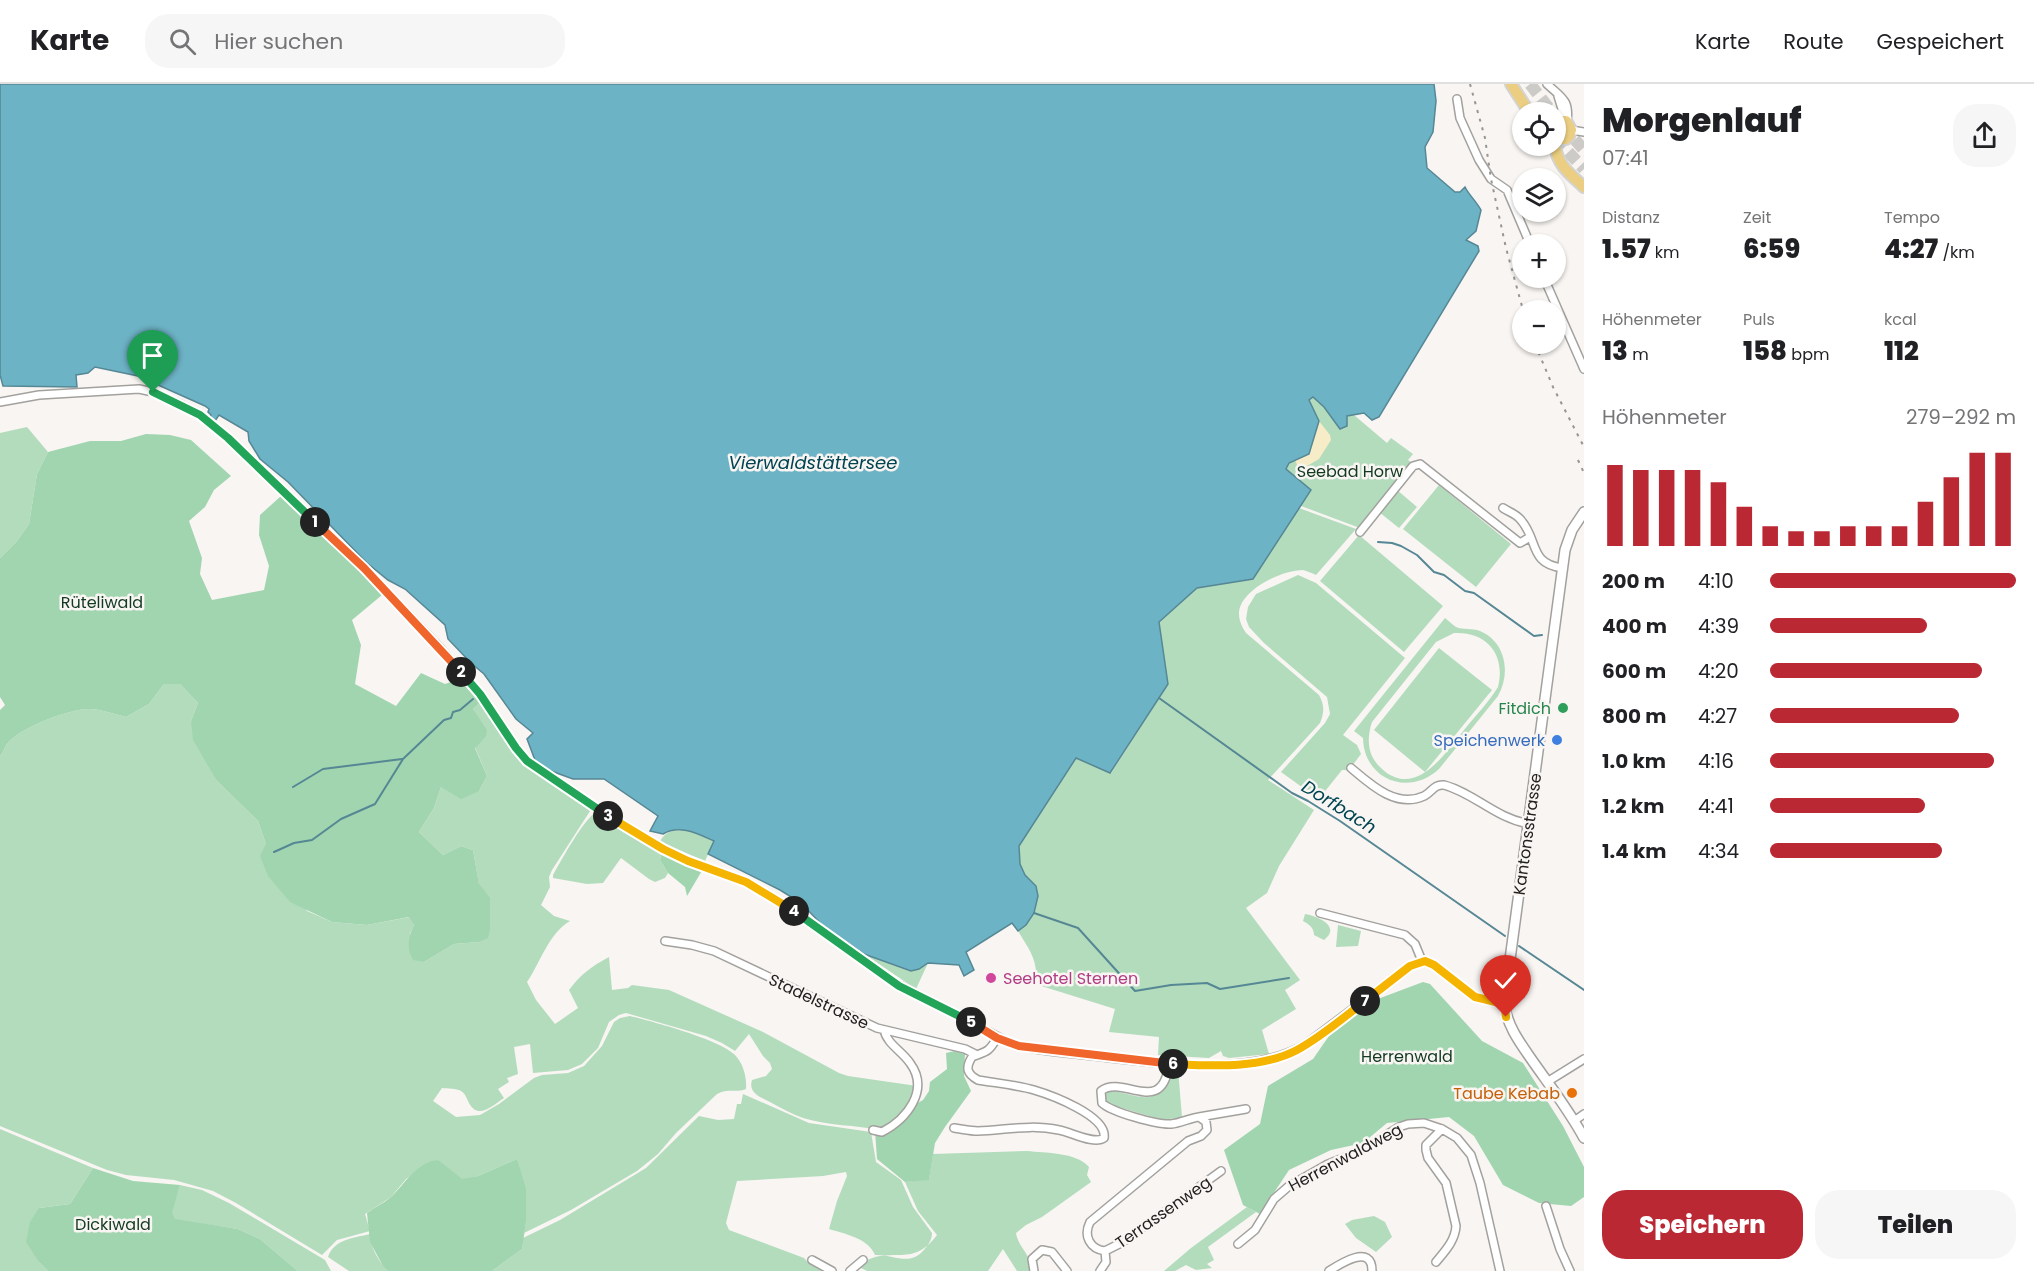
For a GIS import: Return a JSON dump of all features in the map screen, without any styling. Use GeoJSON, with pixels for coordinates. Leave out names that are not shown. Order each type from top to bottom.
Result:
{"type":"FeatureCollection","features":[{"type":"Feature","properties":{"kind":"main road"},"geometry":{"type":"LineString","coordinates":[[1511,84],[1522,102]]}},
{"type":"Feature","properties":{"kind":"main road"},"geometry":{"type":"LineString","coordinates":[[1520,99],[1524,102]]}},
{"type":"Feature","properties":{"kind":"main road"},"geometry":{"type":"LineString","coordinates":[[1559,156],[1567,173],[1584,187]]}},
{"type":"Feature","properties":{"kind":"main road"},"geometry":{"type":"LineString","coordinates":[[1564,156],[1573,177]]}},
{"type":"Feature","properties":{"kind":"main road","name":"Kantonsstrasse"},"geometry":{"type":"LineString","coordinates":[[1584,512],[1572,530],[1563,568],[1504,1004],[1511,1028],[1584,1138]]}},
{"type":"Feature","properties":{"kind":"street"},"geometry":{"type":"LineString","coordinates":[[1549,85],[1557,94],[1560,102]]}},
{"type":"Feature","properties":{"kind":"street"},"geometry":{"type":"LineString","coordinates":[[1456,99],[1460,118],[1486,173],[1507,190],[1526,234]]}},
{"type":"Feature","properties":{"kind":"street"},"geometry":{"type":"LineString","coordinates":[[1566,130],[1584,132]]}},
{"type":"Feature","properties":{"kind":"street"},"geometry":{"type":"LineString","coordinates":[[1548,288],[1584,369]]}},
{"type":"Feature","properties":{"kind":"street"},"geometry":{"type":"LineString","coordinates":[[0,402],[39,395],[139,389],[153,392],[200,415],[228,438],[364,568],[441,649],[480,694],[527,761],[594,807],[663,849],[688,861],[746,882],[796,913],[899,986],[956,1014],[997,1038],[1019,1046],[1169,1064],[1200,1065],[1262,1061],[1287,1054],[1314,1039],[1410,966],[1422,961],[1434,965],[1475,997],[1504,1004]]}},
{"type":"Feature","properties":{"kind":"street"},"geometry":{"type":"LineString","coordinates":[[1360,532],[1413,466],[1420,464],[1520,543],[1530,537]]}},
{"type":"Feature","properties":{"kind":"street"},"geometry":{"type":"LineString","coordinates":[[1503,508],[1518,517],[1544,562],[1563,568]]}},
{"type":"Feature","properties":{"kind":"street"},"geometry":{"type":"LineString","coordinates":[[1351,768],[1382,793],[1392,797],[1408,799],[1424,796],[1436,786],[1444,784],[1514,821],[1529,824]]}},
{"type":"Feature","properties":{"kind":"street"},"geometry":{"type":"LineString","coordinates":[[1320,913],[1405,935],[1415,944],[1422,961]]}},
{"type":"Feature","properties":{"kind":"street","name":"Stadelstrasse"},"geometry":{"type":"LineString","coordinates":[[665,941],[714,951],[819,1002],[884,1030],[965,1049],[977,1055]]}},
{"type":"Feature","properties":{"kind":"street"},"geometry":{"type":"LineString","coordinates":[[873,1130],[882,1132],[906,1114],[913,1106],[918,1086],[917,1074],[911,1063],[886,1038],[884,1030]]}},
{"type":"Feature","properties":{"kind":"street"},"geometry":{"type":"LineString","coordinates":[[954,1128],[977,1131],[1043,1127],[1096,1141],[1104,1138],[1103,1130],[1097,1122],[1070,1104],[1032,1090],[978,1080],[971,1076],[967,1065],[972,1057],[984,1054],[997,1038]]}},
{"type":"Feature","properties":{"kind":"street"},"geometry":{"type":"LineString","coordinates":[[1547,1082],[1584,1059]]}},
{"type":"Feature","properties":{"kind":"street"},"geometry":{"type":"LineString","coordinates":[[1169,1064],[1167,1076],[1156,1090],[1144,1093],[1111,1086],[1101,1091],[1102,1103],[1109,1108],[1163,1124],[1246,1110]]}},
{"type":"Feature","properties":{"kind":"street"},"geometry":{"type":"LineString","coordinates":[[1574,1121],[1584,1114]]}},
{"type":"Feature","properties":{"kind":"street"},"geometry":{"type":"LineString","coordinates":[[1100,1271],[1106,1262],[1106,1251],[1098,1250],[1089,1242],[1086,1230],[1090,1222],[1188,1141],[1204,1133],[1207,1130],[1206,1122],[1199,1117]]}},
{"type":"Feature","properties":{"kind":"street","name":"Herrenwaldweg"},"geometry":{"type":"LineString","coordinates":[[1238,1244],[1255,1230],[1280,1192],[1314,1171],[1361,1151],[1399,1127],[1408,1124],[1424,1123],[1442,1129]]}},
{"type":"Feature","properties":{"kind":"street"},"geometry":{"type":"LineString","coordinates":[[1436,1262],[1449,1246],[1456,1226],[1446,1183],[1428,1158],[1426,1150],[1426,1145],[1442,1129],[1459,1139],[1475,1165],[1500,1271]]}},
{"type":"Feature","properties":{"kind":"street","name":"Terrassenweg"},"geometry":{"type":"LineString","coordinates":[[1106,1251],[1123,1242],[1221,1171]]}},
{"type":"Feature","properties":{"kind":"street"},"geometry":{"type":"LineString","coordinates":[[1546,1206],[1570,1271]]}},
{"type":"Feature","properties":{"kind":"street"},"geometry":{"type":"LineString","coordinates":[[1034,1271],[1032,1264],[1034,1255],[1047,1250],[1052,1252],[1067,1271]]}},
{"type":"Feature","properties":{"kind":"street"},"geometry":{"type":"LineString","coordinates":[[1329,1271],[1349,1259],[1362,1257],[1368,1261],[1372,1271]]}},
{"type":"Feature","properties":{"kind":"street"},"geometry":{"type":"LineString","coordinates":[[812,1260],[832,1271]]}},
{"type":"Feature","properties":{"kind":"street"},"geometry":{"type":"LineString","coordinates":[[850,1271],[863,1260]]}},
{"type":"Feature","properties":{"kind":"green space","name":"Seebad Horw"},"geometry":{"type":"Polygon","coordinates":[[[1313,397],[1324,407],[1340,429],[1347,416],[1354,415],[1387,443],[1391,438],[1413,454],[1408,460],[1411,462],[1360,528],[1301,506],[1310,490],[1286,469],[1289,463],[1309,454],[1319,421],[1309,400],[1313,397]]]}},
{"type":"Feature","properties":{"kind":"green space"},"geometry":{"type":"Polygon","coordinates":[[[27,427],[48,452],[37,474],[29,524],[17,541],[0,558],[0,433],[27,427]]]}},
{"type":"Feature","properties":{"kind":"green space","name":"Rüteliwald"},"geometry":{"type":"Polygon","coordinates":[[[146,434],[170,435],[191,440],[231,476],[214,490],[205,507],[189,521],[202,558],[200,574],[212,600],[264,590],[269,566],[259,535],[260,515],[281,496],[313,524],[382,595],[352,620],[361,645],[355,684],[396,706],[421,673],[445,684],[462,678],[481,702],[473,709],[487,730],[486,737],[475,748],[487,776],[479,791],[461,799],[441,787],[434,808],[419,832],[443,855],[461,846],[473,850],[479,884],[490,897],[488,938],[479,942],[454,944],[424,962],[413,960],[409,951],[409,942],[414,925],[409,917],[367,925],[332,922],[290,902],[268,876],[260,856],[266,844],[258,821],[217,781],[193,740],[191,721],[198,703],[180,684],[164,684],[149,704],[126,717],[89,709],[69,712],[45,720],[13,738],[0,756],[0,710],[5,705],[0,697],[0,558],[17,541],[29,524],[37,474],[48,452],[90,441],[121,441],[146,434]]]}},
{"type":"Feature","properties":{"kind":"green space"},"geometry":{"type":"Polygon","coordinates":[[[1439,485],[1511,544],[1476,587],[1403,529],[1439,485]]]}},
{"type":"Feature","properties":{"kind":"green space"},"geometry":{"type":"Polygon","coordinates":[[[1397,490],[1417,507],[1399,528],[1379,512],[1397,490]]]}},
{"type":"Feature","properties":{"kind":"green space"},"geometry":{"type":"Polygon","coordinates":[[[1299,508],[1356,529],[1316,575],[1303,570],[1276,576],[1250,593],[1240,607],[1239,614],[1246,633],[1319,695],[1323,706],[1320,723],[1268,780],[1314,810],[1279,866],[1267,893],[1246,908],[1300,980],[1285,990],[1296,1009],[1262,1030],[1269,1054],[1229,1058],[1223,1056],[1221,1051],[1209,1058],[1158,1055],[1159,1037],[1109,1032],[1115,1009],[1035,984],[1035,962],[1018,931],[1026,925],[1034,913],[1038,896],[1036,886],[1025,875],[1020,864],[1019,846],[1076,757],[1111,773],[1168,684],[1159,622],[1197,588],[1253,579],[1299,508]]]}},
{"type":"Feature","properties":{"kind":"green space"},"geometry":{"type":"Polygon","coordinates":[[[1359,535],[1443,606],[1404,652],[1320,581],[1359,535]]]}},
{"type":"Feature","properties":{"kind":"green space"},"geometry":{"type":"Polygon","coordinates":[[[1298,575],[1316,583],[1405,658],[1343,735],[1357,745],[1361,754],[1349,770],[1342,770],[1322,795],[1306,790],[1281,772],[1325,723],[1330,714],[1327,697],[1264,643],[1249,627],[1246,619],[1248,607],[1256,594],[1298,575]]]}},
{"type":"Feature","properties":{"kind":"green space"},"geometry":{"type":"Polygon","coordinates":[[[1445,618],[1456,627],[1477,630],[1489,636],[1501,650],[1505,668],[1498,696],[1439,769],[1427,777],[1415,782],[1402,783],[1380,774],[1365,753],[1363,738],[1354,731],[1445,618]],[[1454,633],[1436,642],[1372,722],[1369,733],[1370,750],[1378,765],[1391,775],[1403,779],[1415,777],[1427,771],[1447,751],[1498,687],[1500,675],[1496,655],[1485,641],[1466,633],[1454,633]]]}},
{"type":"Feature","properties":{"kind":"green space"},"geometry":{"type":"Polygon","coordinates":[[[1439,648],[1492,690],[1425,772],[1374,730],[1439,648]]]}},
{"type":"Feature","properties":{"kind":"green space"},"geometry":{"type":"Polygon","coordinates":[[[164,684],[180,684],[198,703],[191,721],[217,781],[258,821],[266,844],[307,911],[332,922],[367,925],[410,917],[414,925],[410,934],[424,962],[454,944],[479,942],[490,897],[479,885],[473,850],[461,846],[443,855],[419,832],[434,808],[441,787],[479,791],[487,776],[475,747],[486,737],[473,709],[481,702],[507,742],[525,763],[592,808],[552,870],[549,877],[550,887],[541,905],[554,916],[570,921],[550,941],[527,982],[536,1000],[555,1024],[578,1008],[569,990],[573,985],[587,971],[609,957],[612,990],[628,988],[632,985],[669,990],[763,1032],[839,1073],[917,1086],[913,1100],[900,1117],[881,1130],[822,1123],[803,1118],[762,1098],[753,1091],[752,1080],[766,1076],[772,1069],[749,1034],[735,1051],[706,1036],[626,1013],[609,1022],[598,1048],[582,1064],[568,1070],[533,1073],[530,1044],[514,1047],[518,1074],[507,1078],[509,1082],[498,1089],[504,1098],[490,1108],[477,1111],[469,1103],[464,1093],[454,1089],[442,1088],[433,1101],[456,1117],[480,1115],[534,1078],[542,1075],[568,1073],[584,1066],[602,1046],[614,1022],[630,1016],[685,1032],[727,1049],[738,1058],[742,1066],[746,1089],[717,1094],[676,1133],[658,1154],[637,1171],[571,1210],[524,1233],[526,1222],[517,1159],[478,1176],[462,1180],[439,1160],[406,1179],[391,1197],[365,1214],[370,1231],[337,1240],[322,1255],[213,1191],[174,1180],[126,1175],[107,1170],[0,1126],[0,756],[7,744],[22,732],[69,712],[89,709],[126,717],[149,704],[164,684]]]}},
{"type":"Feature","properties":{"kind":"green space"},"geometry":{"type":"Polygon","coordinates":[[[597,811],[662,851],[660,860],[668,873],[665,878],[655,882],[621,858],[603,883],[587,884],[553,878],[573,840],[597,811]]]}},
{"type":"Feature","properties":{"kind":"green space"},"geometry":{"type":"Polygon","coordinates":[[[688,830],[714,841],[705,861],[660,842],[668,833],[688,830]]]}},
{"type":"Feature","properties":{"kind":"green space"},"geometry":{"type":"Polygon","coordinates":[[[662,851],[703,869],[687,896],[685,887],[668,873],[660,860],[662,851]]]}},
{"type":"Feature","properties":{"kind":"green space"},"geometry":{"type":"Polygon","coordinates":[[[1305,914],[1321,919],[1329,926],[1329,935],[1324,940],[1314,935],[1311,927],[1303,921],[1305,914]]]}},
{"type":"Feature","properties":{"kind":"green space"},"geometry":{"type":"Polygon","coordinates":[[[1338,925],[1361,931],[1358,946],[1336,947],[1338,925]]]}},
{"type":"Feature","properties":{"kind":"green space"},"geometry":{"type":"Polygon","coordinates":[[[864,954],[911,971],[928,963],[916,989],[864,954]]]}},
{"type":"Feature","properties":{"kind":"green space","name":"Herrenwald"},"geometry":{"type":"Polygon","coordinates":[[[1423,982],[1430,984],[1482,1041],[1523,1063],[1563,1126],[1584,1167],[1584,1197],[1571,1206],[1539,1203],[1503,1185],[1474,1136],[1449,1117],[1387,1123],[1363,1143],[1331,1150],[1289,1170],[1260,1214],[1243,1205],[1224,1150],[1260,1124],[1268,1086],[1313,1059],[1331,1033],[1375,1000],[1423,982]]]}},
{"type":"Feature","properties":{"kind":"green space"},"geometry":{"type":"Polygon","coordinates":[[[955,1051],[965,1054],[964,1076],[971,1091],[935,1143],[929,1180],[905,1182],[877,1159],[875,1131],[881,1132],[923,1100],[929,1091],[930,1082],[947,1069],[946,1053],[955,1051]]]}},
{"type":"Feature","properties":{"kind":"green space"},"geometry":{"type":"Polygon","coordinates":[[[1178,1069],[1182,1117],[1163,1120],[1108,1104],[1104,1099],[1106,1092],[1110,1090],[1150,1097],[1162,1089],[1178,1069]]]}},
{"type":"Feature","properties":{"kind":"green space"},"geometry":{"type":"Polygon","coordinates":[[[743,1094],[809,1123],[871,1132],[876,1162],[901,1180],[913,1207],[932,1233],[931,1240],[924,1250],[913,1258],[907,1259],[875,1255],[872,1249],[862,1241],[829,1229],[847,1176],[846,1172],[823,1176],[737,1181],[726,1223],[729,1230],[804,1258],[811,1265],[824,1271],[492,1271],[522,1249],[523,1238],[560,1220],[646,1168],[699,1116],[718,1120],[734,1119],[737,1104],[741,1104],[743,1094]]]}},
{"type":"Feature","properties":{"kind":"green space"},"geometry":{"type":"Polygon","coordinates":[[[0,1129],[93,1168],[70,1204],[39,1208],[39,1262],[48,1271],[0,1271],[0,1129]]]}},
{"type":"Feature","properties":{"kind":"green space"},"geometry":{"type":"Polygon","coordinates":[[[1027,1151],[1076,1158],[1089,1167],[1087,1175],[1091,1182],[1016,1233],[1029,1259],[1032,1271],[1017,1271],[1003,1249],[988,1271],[867,1271],[857,1266],[880,1256],[918,1252],[937,1235],[918,1211],[905,1182],[929,1179],[933,1154],[1027,1151]]]}},
{"type":"Feature","properties":{"kind":"green space"},"geometry":{"type":"Polygon","coordinates":[[[517,1159],[526,1189],[526,1222],[522,1249],[492,1271],[388,1271],[383,1266],[370,1242],[367,1213],[391,1197],[424,1164],[439,1160],[462,1179],[478,1176],[517,1159]]]}},
{"type":"Feature","properties":{"kind":"green space","name":"Dickiwald"},"geometry":{"type":"Polygon","coordinates":[[[93,1168],[133,1181],[180,1185],[172,1213],[175,1219],[238,1229],[260,1239],[298,1271],[48,1271],[26,1242],[30,1222],[39,1208],[70,1204],[93,1168]]]}},
{"type":"Feature","properties":{"kind":"green space"},"geometry":{"type":"Polygon","coordinates":[[[180,1185],[202,1190],[229,1203],[325,1260],[331,1271],[298,1271],[260,1239],[238,1229],[175,1220],[171,1213],[180,1185]]]}},
{"type":"Feature","properties":{"kind":"green space"},"geometry":{"type":"Polygon","coordinates":[[[1247,1207],[1256,1212],[1208,1247],[1214,1260],[1207,1264],[1212,1268],[1196,1270],[1186,1265],[1175,1271],[1164,1271],[1191,1248],[1247,1207]]]}},
{"type":"Feature","properties":{"kind":"green space"},"geometry":{"type":"Polygon","coordinates":[[[1374,1216],[1385,1222],[1392,1237],[1376,1252],[1356,1238],[1345,1224],[1352,1220],[1374,1216]]]}},
{"type":"Feature","properties":{"kind":"green space"},"geometry":{"type":"Polygon","coordinates":[[[370,1234],[376,1254],[388,1271],[349,1271],[328,1257],[335,1246],[340,1243],[370,1234]]]}},
{"type":"Feature","properties":{"kind":"sand"},"geometry":{"type":"Polygon","coordinates":[[[1319,421],[1330,435],[1331,440],[1319,459],[1307,466],[1298,467],[1295,460],[1309,454],[1319,421]]]}},
{"type":"Feature","properties":{"kind":"water","name":"Vierwaldstättersee"},"geometry":{"type":"Polygon","coordinates":[[[0,84],[1434,84],[1436,101],[1433,132],[1425,147],[1427,168],[1455,192],[1460,192],[1465,187],[1481,210],[1476,231],[1466,240],[1478,246],[1479,251],[1379,417],[1372,420],[1364,413],[1347,416],[1347,426],[1340,429],[1324,407],[1313,397],[1309,400],[1319,421],[1309,454],[1289,463],[1286,469],[1311,490],[1253,579],[1197,588],[1159,622],[1168,684],[1110,773],[1076,758],[1019,846],[1020,864],[1025,875],[1036,886],[1038,896],[1034,913],[1026,925],[1018,931],[1012,923],[966,952],[974,970],[964,976],[959,965],[928,963],[911,971],[864,954],[823,926],[801,903],[708,854],[714,841],[682,830],[663,834],[650,831],[658,816],[604,779],[573,779],[543,768],[535,760],[527,739],[533,733],[516,719],[484,674],[448,639],[445,625],[405,589],[388,580],[367,563],[288,482],[260,459],[249,441],[248,432],[219,415],[215,421],[210,417],[209,409],[205,406],[138,376],[95,367],[88,373],[76,375],[77,387],[3,386],[0,375],[0,84]]]}},
{"type":"Feature","properties":{"kind":"waterway"},"geometry":{"type":"LineString","coordinates":[[1378,542],[1392,543],[1417,555],[1434,572],[1444,575],[1465,591],[1474,593],[1534,636],[1542,635]]}},
{"type":"Feature","properties":{"kind":"waterway","name":"Dorfbach"},"geometry":{"type":"LineString","coordinates":[[1159,698],[1292,793],[1340,821],[1505,936]]}},
{"type":"Feature","properties":{"kind":"waterway"},"geometry":{"type":"LineString","coordinates":[[274,852],[294,843],[312,840],[341,819],[375,804],[403,759],[444,720],[451,718],[453,712],[460,710],[473,699]]}},
{"type":"Feature","properties":{"kind":"waterway"},"geometry":{"type":"LineString","coordinates":[[293,787],[323,769],[402,759]]}},
{"type":"Feature","properties":{"kind":"waterway"},"geometry":{"type":"LineString","coordinates":[[1034,913],[1078,928],[1135,991],[1171,985],[1207,983],[1220,989],[1289,978]]}},
{"type":"Feature","properties":{"kind":"waterway","name":"Dorfbach"},"geometry":{"type":"LineString","coordinates":[[1519,946],[1584,990]]}},
{"type":"Feature","properties":{"kind":"tunnel"},"geometry":{"type":"LineString","coordinates":[[1530,84],[1544,102]]}},
{"type":"Feature","properties":{"kind":"tunnel"},"geometry":{"type":"LineString","coordinates":[[1566,129],[1584,150]]}},
{"type":"Feature","properties":{"kind":"tunnel"},"geometry":{"type":"LineString","coordinates":[[1566,150],[1584,169]]}},
{"type":"Feature","properties":{"kind":"railway"},"geometry":{"type":"LineString","coordinates":[[1470,84],[1485,138],[1506,248],[1520,300]]}},
{"type":"Feature","properties":{"kind":"railway"},"geometry":{"type":"LineString","coordinates":[[1539,354],[1553,387],[1584,447]]}},
{"type":"Feature","properties":{"kind":"railway"},"geometry":{"type":"LineString","coordinates":[[1578,460],[1584,473]]}},
{"type":"Feature","properties":{"kind":"place","name":"Fitdich"},"geometry":{"type":"Point","coordinates":[1563,708]}},
{"type":"Feature","properties":{"kind":"place","name":"Speichenwerk"},"geometry":{"type":"Point","coordinates":[1557,740]}},
{"type":"Feature","properties":{"kind":"place","name":"Seehotel Sternen"},"geometry":{"type":"Point","coordinates":[991,978]}},
{"type":"Feature","properties":{"kind":"place","name":"Taube Kebab"},"geometry":{"type":"Point","coordinates":[1572,1093]}},
{"type":"Feature","properties":{"kind":"route"},"geometry":{"type":"LineString","coordinates":[[153,392],[200,415],[228,438],[364,568],[480,694],[527,761],[594,807],[663,849],[688,861],[746,882],[796,913],[899,986],[956,1014],[997,1038],[1019,1046],[1169,1064],[1200,1065],[1262,1061],[1296,1050],[1410,966],[1425,961],[1434,965],[1475,997],[1504,1004],[1506,1017]]}}]}
